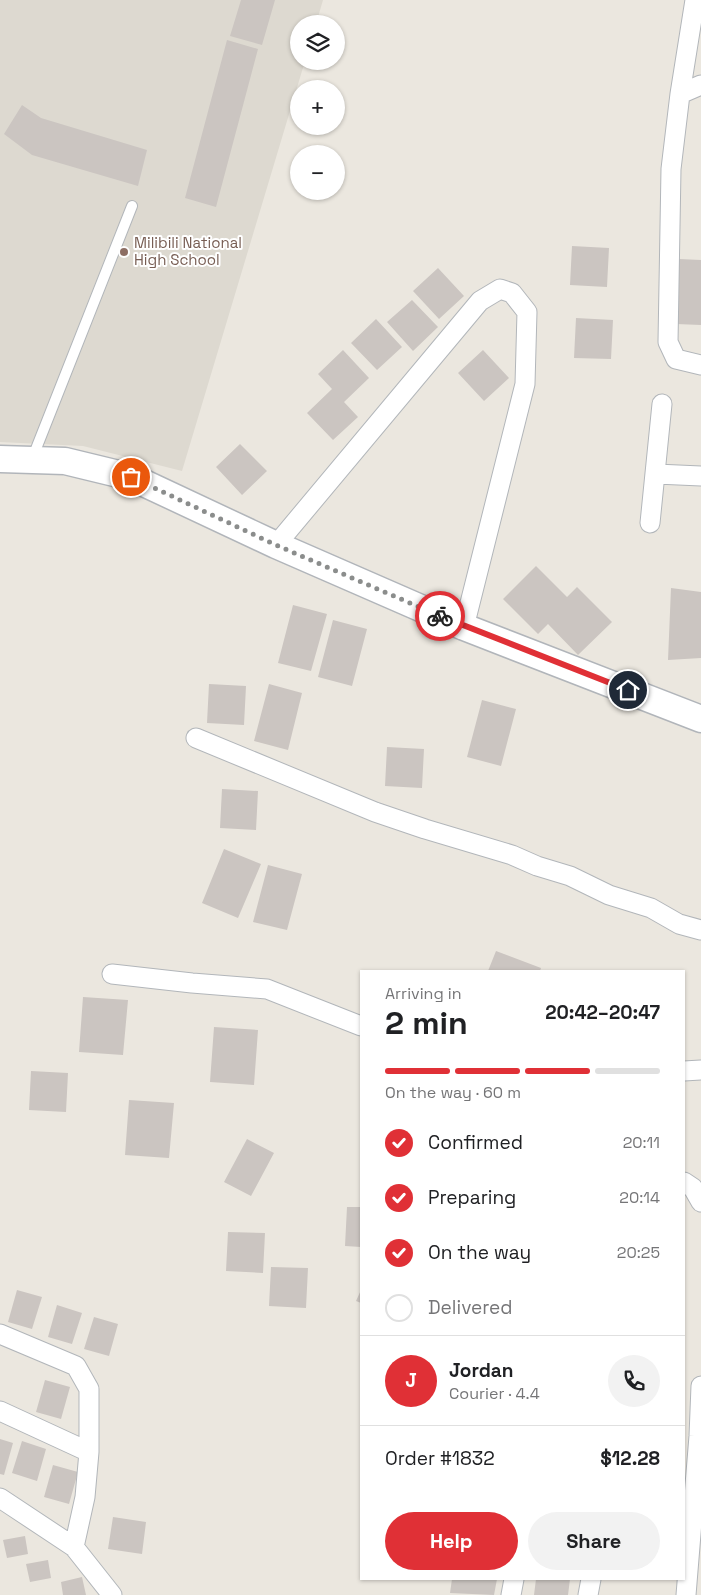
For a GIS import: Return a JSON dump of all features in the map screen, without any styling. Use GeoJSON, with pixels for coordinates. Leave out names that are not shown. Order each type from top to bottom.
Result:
{"type":"FeatureCollection","features":[{"type":"Feature","properties":{"kind":"main road"},"geometry":{"type":"LineString","coordinates":[[0,459],[65,461],[131,477],[276,545],[464,627],[701,719]]}},
{"type":"Feature","properties":{"kind":"street"},"geometry":{"type":"LineString","coordinates":[[695,0],[680,94],[671,169],[668,342],[676,359],[701,365]]}},
{"type":"Feature","properties":{"kind":"street"},"geometry":{"type":"LineString","coordinates":[[680,94],[701,84]]}},
{"type":"Feature","properties":{"kind":"street"},"geometry":{"type":"LineString","coordinates":[[276,545],[480,301],[500,289],[512,293],[527,312],[525,384],[464,627]]}},
{"type":"Feature","properties":{"kind":"street"},"geometry":{"type":"LineString","coordinates":[[650,523],[662,404]]}},
{"type":"Feature","properties":{"kind":"street"},"geometry":{"type":"LineString","coordinates":[[656,474],[701,476]]}},
{"type":"Feature","properties":{"kind":"street"},"geometry":{"type":"LineString","coordinates":[[196,738],[375,812],[424,829],[512,855],[537,866],[570,876],[609,895],[651,908],[679,924],[701,930]]}},
{"type":"Feature","properties":{"kind":"street"},"geometry":{"type":"LineString","coordinates":[[112,974],[192,984],[267,989],[360,1026]]}},
{"type":"Feature","properties":{"kind":"street"},"geometry":{"type":"LineString","coordinates":[[685,1071],[701,1070]]}},
{"type":"Feature","properties":{"kind":"street"},"geometry":{"type":"LineString","coordinates":[[685,1183],[693,1188],[701,1202]]}},
{"type":"Feature","properties":{"kind":"street"},"geometry":{"type":"LineString","coordinates":[[0,1334],[76,1366],[89,1389],[89,1452],[84,1497],[74,1547]]}},
{"type":"Feature","properties":{"kind":"street"},"geometry":{"type":"LineString","coordinates":[[686,1595],[685,1566],[690,1484],[701,1386]]}},
{"type":"Feature","properties":{"kind":"street"},"geometry":{"type":"LineString","coordinates":[[685,1393],[700,1395]]}},
{"type":"Feature","properties":{"kind":"street"},"geometry":{"type":"LineString","coordinates":[[0,1410],[89,1452]]}},
{"type":"Feature","properties":{"kind":"street"},"geometry":{"type":"LineString","coordinates":[[0,1498],[74,1547],[112,1595]]}},
{"type":"Feature","properties":{"kind":"street"},"geometry":{"type":"LineString","coordinates":[[511,1595],[514,1580]]}},
{"type":"Feature","properties":{"kind":"street"},"geometry":{"type":"LineString","coordinates":[[588,1595],[591,1580]]}},
{"type":"Feature","properties":{"kind":"lane"},"geometry":{"type":"LineString","coordinates":[[31,460],[132,206]]}},
{"type":"Feature","properties":{"kind":"shaded area","name":"Milibili National High School"},"geometry":{"type":"Polygon","coordinates":[[[0,0],[323,0],[319,15],[290,15],[290,70],[302,70],[299,80],[290,80],[290,111],[182,471],[83,446],[0,442],[0,0]]]}},
{"type":"Feature","properties":{"kind":"building"},"geometry":{"type":"Polygon","coordinates":[[[241,0],[275,0],[262,45],[230,36],[241,0]]]}},
{"type":"Feature","properties":{"kind":"building"},"geometry":{"type":"Polygon","coordinates":[[[227,40],[258,49],[216,207],[185,198],[227,40]]]}},
{"type":"Feature","properties":{"kind":"building"},"geometry":{"type":"Polygon","coordinates":[[[22,105],[41,118],[147,150],[138,186],[32,155],[4,134],[22,105]]]}},
{"type":"Feature","properties":{"kind":"building"},"geometry":{"type":"Polygon","coordinates":[[[572,246],[609,248],[607,287],[570,285],[572,246]]]}},
{"type":"Feature","properties":{"kind":"building"},"geometry":{"type":"Polygon","coordinates":[[[679,259],[701,260],[701,325],[676,324],[679,259]]]}},
{"type":"Feature","properties":{"kind":"building"},"geometry":{"type":"Polygon","coordinates":[[[438,268],[464,296],[439,319],[413,291],[438,268]]]}},
{"type":"Feature","properties":{"kind":"building"},"geometry":{"type":"Polygon","coordinates":[[[412,300],[438,327],[413,351],[387,322],[412,300]]]}},
{"type":"Feature","properties":{"kind":"building"},"geometry":{"type":"Polygon","coordinates":[[[576,318],[613,320],[611,359],[574,358],[576,318]]]}},
{"type":"Feature","properties":{"kind":"building"},"geometry":{"type":"Polygon","coordinates":[[[376,319],[402,347],[377,370],[351,343],[376,319]]]}},
{"type":"Feature","properties":{"kind":"building"},"geometry":{"type":"Polygon","coordinates":[[[343,350],[369,378],[344,402],[358,417],[333,440],[307,413],[332,389],[318,374],[343,350]]]}},
{"type":"Feature","properties":{"kind":"building"},"geometry":{"type":"Polygon","coordinates":[[[483,350],[509,378],[484,401],[458,373],[483,350]]]}},
{"type":"Feature","properties":{"kind":"building"},"geometry":{"type":"Polygon","coordinates":[[[240,444],[267,471],[242,495],[216,467],[240,444]]]}},
{"type":"Feature","properties":{"kind":"building"},"geometry":{"type":"Polygon","coordinates":[[[536,566],[567,597],[577,587],[612,622],[578,655],[548,624],[538,634],[503,599],[536,566]]]}},
{"type":"Feature","properties":{"kind":"building"},"geometry":{"type":"Polygon","coordinates":[[[671,588],[701,592],[701,658],[668,660],[671,588]]]}},
{"type":"Feature","properties":{"kind":"building"},"geometry":{"type":"Polygon","coordinates":[[[293,605],[327,614],[311,671],[278,663],[293,605]]]}},
{"type":"Feature","properties":{"kind":"building"},"geometry":{"type":"Polygon","coordinates":[[[333,620],[367,629],[352,686],[318,677],[333,620]]]}},
{"type":"Feature","properties":{"kind":"building"},"geometry":{"type":"Polygon","coordinates":[[[209,684],[246,686],[244,725],[207,723],[209,684]]]}},
{"type":"Feature","properties":{"kind":"building"},"geometry":{"type":"Polygon","coordinates":[[[269,684],[302,693],[288,750],[254,741],[269,684]]]}},
{"type":"Feature","properties":{"kind":"building"},"geometry":{"type":"Polygon","coordinates":[[[482,700],[516,709],[501,766],[467,757],[482,700]]]}},
{"type":"Feature","properties":{"kind":"building"},"geometry":{"type":"Polygon","coordinates":[[[387,747],[424,749],[422,788],[385,786],[387,747]]]}},
{"type":"Feature","properties":{"kind":"building"},"geometry":{"type":"Polygon","coordinates":[[[222,789],[258,791],[256,830],[220,828],[222,789]]]}},
{"type":"Feature","properties":{"kind":"building"},"geometry":{"type":"Polygon","coordinates":[[[224,849],[261,864],[238,918],[202,903],[224,849]]]}},
{"type":"Feature","properties":{"kind":"building"},"geometry":{"type":"Polygon","coordinates":[[[268,865],[302,874],[287,930],[253,922],[268,865]]]}},
{"type":"Feature","properties":{"kind":"building"},"geometry":{"type":"Polygon","coordinates":[[[496,951],[541,968],[540,970],[488,970],[496,951]]]}},
{"type":"Feature","properties":{"kind":"building"},"geometry":{"type":"Polygon","coordinates":[[[83,997],[128,1000],[123,1055],[79,1052],[83,997]]]}},
{"type":"Feature","properties":{"kind":"building"},"geometry":{"type":"Polygon","coordinates":[[[214,1027],[258,1030],[254,1085],[210,1082],[214,1027]]]}},
{"type":"Feature","properties":{"kind":"building"},"geometry":{"type":"Polygon","coordinates":[[[31,1071],[68,1073],[66,1112],[29,1110],[31,1071]]]}},
{"type":"Feature","properties":{"kind":"building"},"geometry":{"type":"Polygon","coordinates":[[[129,1100],[174,1103],[169,1158],[125,1155],[129,1100]]]}},
{"type":"Feature","properties":{"kind":"building"},"geometry":{"type":"Polygon","coordinates":[[[247,1139],[274,1153],[251,1196],[224,1182],[247,1139]]]}},
{"type":"Feature","properties":{"kind":"building"},"geometry":{"type":"Polygon","coordinates":[[[347,1207],[360,1207],[360,1247],[345,1246],[347,1207]]]}},
{"type":"Feature","properties":{"kind":"building"},"geometry":{"type":"Polygon","coordinates":[[[228,1232],[265,1233],[263,1273],[226,1271],[228,1232]]]}},
{"type":"Feature","properties":{"kind":"building"},"geometry":{"type":"Polygon","coordinates":[[[271,1267],[308,1268],[306,1308],[269,1306],[271,1267]]]}},
{"type":"Feature","properties":{"kind":"building"},"geometry":{"type":"Polygon","coordinates":[[[17,1290],[42,1297],[32,1329],[8,1322],[17,1290]]]}},
{"type":"Feature","properties":{"kind":"building"},"geometry":{"type":"Polygon","coordinates":[[[360,1292],[360,1303],[356,1301],[360,1292]]]}},
{"type":"Feature","properties":{"kind":"building"},"geometry":{"type":"Polygon","coordinates":[[[57,1305],[82,1313],[72,1344],[48,1337],[57,1305]]]}},
{"type":"Feature","properties":{"kind":"building"},"geometry":{"type":"Polygon","coordinates":[[[94,1317],[118,1324],[109,1356],[84,1349],[94,1317]]]}},
{"type":"Feature","properties":{"kind":"building"},"geometry":{"type":"Polygon","coordinates":[[[45,1380],[70,1387],[61,1419],[36,1412],[45,1380]]]}},
{"type":"Feature","properties":{"kind":"building"},"geometry":{"type":"Polygon","coordinates":[[[0,1439],[13,1443],[4,1475],[0,1474],[0,1439]]]}},
{"type":"Feature","properties":{"kind":"building"},"geometry":{"type":"Polygon","coordinates":[[[22,1441],[46,1449],[37,1481],[12,1473],[22,1441]]]}},
{"type":"Feature","properties":{"kind":"building"},"geometry":{"type":"Polygon","coordinates":[[[53,1465],[78,1472],[69,1504],[44,1497],[53,1465]]]}},
{"type":"Feature","properties":{"kind":"building"},"geometry":{"type":"Polygon","coordinates":[[[113,1517],[146,1522],[142,1554],[108,1549],[113,1517]]]}},
{"type":"Feature","properties":{"kind":"building"},"geometry":{"type":"Polygon","coordinates":[[[25,1536],[28,1554],[7,1558],[3,1540],[25,1536]]]}},
{"type":"Feature","properties":{"kind":"building"},"geometry":{"type":"Polygon","coordinates":[[[48,1560],[51,1578],[30,1582],[26,1564],[48,1560]]]}},
{"type":"Feature","properties":{"kind":"building"},"geometry":{"type":"Polygon","coordinates":[[[82,1577],[86,1595],[63,1595],[61,1582],[82,1577]]]}},
{"type":"Feature","properties":{"kind":"building"},"geometry":{"type":"Polygon","coordinates":[[[452,1580],[497,1580],[494,1595],[450,1593],[452,1580]]]}},
{"type":"Feature","properties":{"kind":"building"},"geometry":{"type":"Polygon","coordinates":[[[536,1580],[570,1580],[568,1595],[534,1595],[536,1580]]]}},
{"type":"Feature","properties":{"kind":"way so far"},"geometry":{"type":"LineString","coordinates":[[131,477],[276,545],[440,616]]}},
{"type":"Feature","properties":{"kind":"place","name":"Milibili National High School"},"geometry":{"type":"Point","coordinates":[124,252]}},
{"type":"Feature","properties":{"kind":"route"},"geometry":{"type":"LineString","coordinates":[[440,616],[628,690]]}}]}
